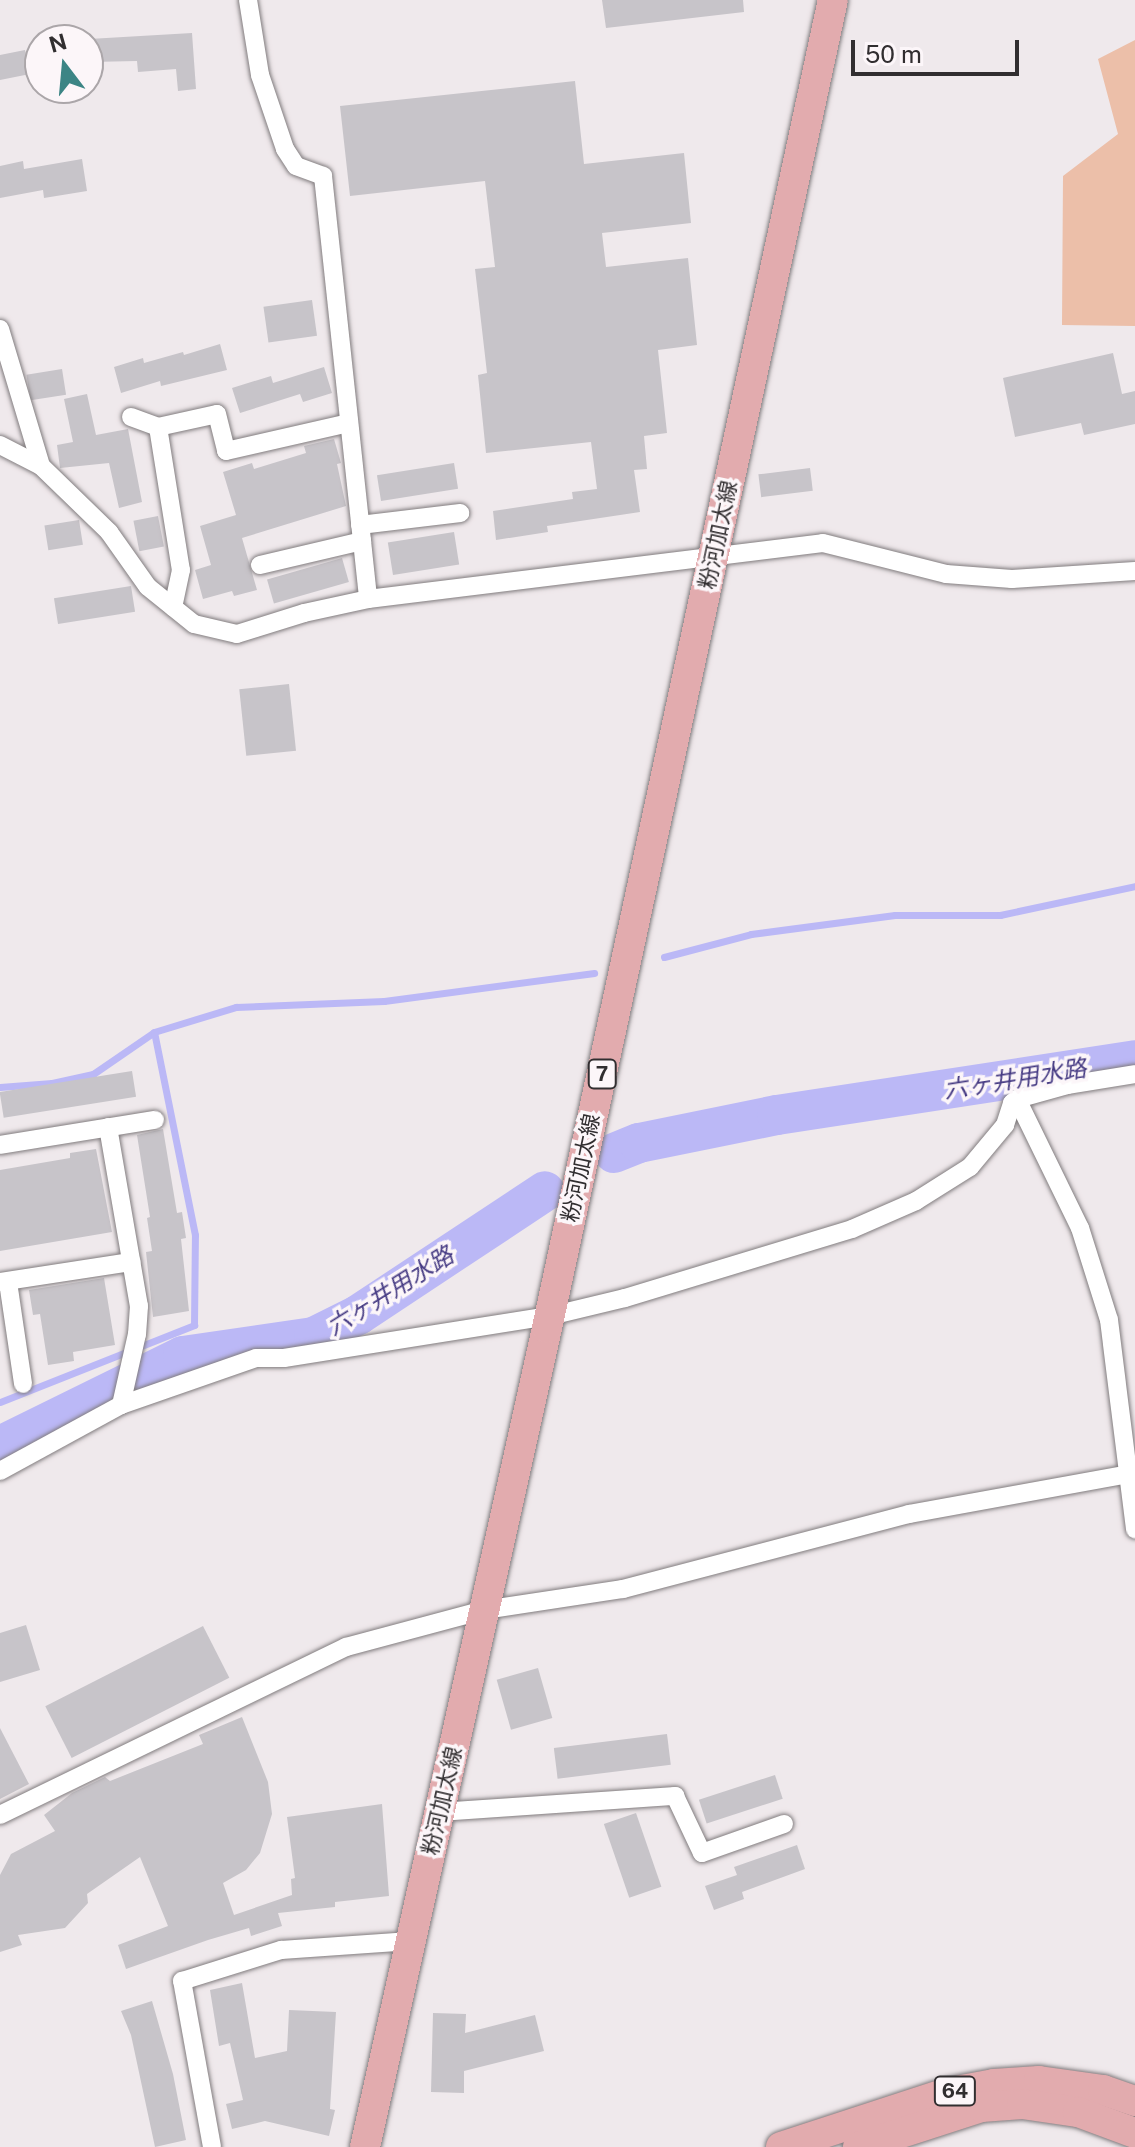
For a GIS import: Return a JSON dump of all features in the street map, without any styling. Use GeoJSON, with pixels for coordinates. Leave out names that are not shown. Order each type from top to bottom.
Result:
{"type":"FeatureCollection","features":[{"type":"Feature","properties":{"kind":"main road","name":"粉河加太線"},"geometry":{"type":"LineString","coordinates":[[365,2147],[550,1316],[833,0]]}},
{"type":"Feature","properties":{"kind":"main road","name":"64"},"geometry":{"type":"LineString","coordinates":[[781,2147],[946,2093],[994,2084],[1039,2081],[1103,2090],[1135,2101]]}},
{"type":"Feature","properties":{"kind":"main road","name":"64"},"geometry":{"type":"LineString","coordinates":[[858,2147],[981,2107],[1022,2104],[1078,2112],[1135,2133]]}},
{"type":"Feature","properties":{"kind":"street"},"geometry":{"type":"LineString","coordinates":[[248,0],[260,75],[285,149],[296,166],[323,176],[368,599]]}},
{"type":"Feature","properties":{"kind":"street"},"geometry":{"type":"LineString","coordinates":[[0,329],[41,466]]}},
{"type":"Feature","properties":{"kind":"street"},"geometry":{"type":"LineString","coordinates":[[131,417],[158,427],[217,414],[226,451],[349,423]]}},
{"type":"Feature","properties":{"kind":"street"},"geometry":{"type":"LineString","coordinates":[[158,427],[181,570],[173,607]]}},
{"type":"Feature","properties":{"kind":"street"},"geometry":{"type":"LineString","coordinates":[[0,445],[41,466],[109,532],[148,587],[194,624],[237,634],[304,613],[368,599],[823,543],[959,575],[1012,579],[1135,571]]}},
{"type":"Feature","properties":{"kind":"street"},"geometry":{"type":"LineString","coordinates":[[260,565],[361,533],[460,513]]}},
{"type":"Feature","properties":{"kind":"street"},"geometry":{"type":"LineString","coordinates":[[0,1471],[121,1405],[256,1358],[284,1358],[550,1316],[625,1298],[852,1229],[916,1201],[970,1167],[991,1145],[1017,1099],[1068,1085],[1135,1074]]}},
{"type":"Feature","properties":{"kind":"street"},"geometry":{"type":"LineString","coordinates":[[1017,1099],[1080,1228],[1109,1320],[1132,1473],[1135,1529]]}},
{"type":"Feature","properties":{"kind":"street"},"geometry":{"type":"LineString","coordinates":[[0,1145],[155,1120]]}},
{"type":"Feature","properties":{"kind":"street"},"geometry":{"type":"LineString","coordinates":[[108,1127],[139,1306],[137,1334],[121,1405]]}},
{"type":"Feature","properties":{"kind":"street"},"geometry":{"type":"LineString","coordinates":[[23,1384],[4,1282],[131,1262]]}},
{"type":"Feature","properties":{"kind":"street"},"geometry":{"type":"LineString","coordinates":[[0,1815],[346,1647],[484,1610],[623,1589],[909,1514],[1132,1473]]}},
{"type":"Feature","properties":{"kind":"street"},"geometry":{"type":"LineString","coordinates":[[439,1812],[675,1796],[702,1853],[784,1824]]}},
{"type":"Feature","properties":{"kind":"street"},"geometry":{"type":"LineString","coordinates":[[212,2147],[182,1981],[281,1950],[411,1941]]}},
{"type":"Feature","properties":{"kind":"shaded area"},"geometry":{"type":"Polygon","coordinates":[[[1135,40],[1135,326],[1062,325],[1063,176],[1118,134],[1098,59],[1135,40]]]}},
{"type":"Feature","properties":{"kind":"building"},"geometry":{"type":"Polygon","coordinates":[[[602,0],[743,0],[744,12],[606,28],[602,0]]]}},
{"type":"Feature","properties":{"kind":"building"},"geometry":{"type":"Polygon","coordinates":[[[192,33],[196,89],[178,91],[176,69],[138,72],[137,61],[104,62],[104,38],[192,33]]]}},
{"type":"Feature","properties":{"kind":"building"},"geometry":{"type":"Polygon","coordinates":[[[24,50],[24,75],[0,80],[0,55],[24,50]]]}},
{"type":"Feature","properties":{"kind":"building"},"geometry":{"type":"Polygon","coordinates":[[[575,81],[584,164],[684,153],[691,223],[602,233],[606,267],[688,258],[697,345],[658,350],[667,433],[644,436],[647,469],[634,470],[640,512],[547,526],[548,532],[496,540],[493,511],[573,499],[572,492],[597,489],[591,442],[486,453],[478,375],[487,373],[475,269],[495,267],[485,181],[350,196],[340,106],[575,81]]]}},
{"type":"Feature","properties":{"kind":"building"},"geometry":{"type":"Polygon","coordinates":[[[82,159],[87,191],[44,198],[43,190],[0,198],[0,166],[23,161],[24,169],[82,159]]]}},
{"type":"Feature","properties":{"kind":"building"},"geometry":{"type":"Polygon","coordinates":[[[312,300],[317,336],[268,342],[263,307],[312,300]]]}},
{"type":"Feature","properties":{"kind":"building"},"geometry":{"type":"Polygon","coordinates":[[[220,344],[227,370],[161,386],[160,381],[121,393],[114,367],[143,358],[144,363],[183,352],[184,355],[220,344]]]}},
{"type":"Feature","properties":{"kind":"building"},"geometry":{"type":"Polygon","coordinates":[[[1113,353],[1122,394],[1135,391],[1135,424],[1084,435],[1081,423],[1015,437],[1003,378],[1113,353]]]}},
{"type":"Feature","properties":{"kind":"building"},"geometry":{"type":"Polygon","coordinates":[[[324,367],[332,393],[303,402],[300,394],[240,413],[232,388],[271,376],[273,383],[324,367]]]}},
{"type":"Feature","properties":{"kind":"building"},"geometry":{"type":"Polygon","coordinates":[[[62,369],[66,395],[31,400],[26,375],[62,369]]]}},
{"type":"Feature","properties":{"kind":"building"},"geometry":{"type":"Polygon","coordinates":[[[87,394],[96,435],[128,429],[142,502],[119,508],[109,463],[60,468],[57,445],[73,442],[64,399],[87,394]]]}},
{"type":"Feature","properties":{"kind":"building"},"geometry":{"type":"Polygon","coordinates":[[[334,439],[341,463],[337,464],[346,506],[242,538],[257,590],[234,596],[232,591],[203,599],[195,570],[211,565],[200,526],[236,515],[223,472],[252,463],[254,469],[306,453],[304,446],[334,439]]]}},
{"type":"Feature","properties":{"kind":"building"},"geometry":{"type":"Polygon","coordinates":[[[454,463],[458,489],[381,501],[377,475],[454,463]]]}},
{"type":"Feature","properties":{"kind":"building"},"geometry":{"type":"Polygon","coordinates":[[[810,468],[813,491],[761,497],[758,474],[810,468]]]}},
{"type":"Feature","properties":{"kind":"building"},"geometry":{"type":"Polygon","coordinates":[[[158,516],[164,546],[139,551],[133,521],[158,516]]]}},
{"type":"Feature","properties":{"kind":"building"},"geometry":{"type":"Polygon","coordinates":[[[79,520],[83,545],[48,550],[44,525],[79,520]]]}},
{"type":"Feature","properties":{"kind":"building"},"geometry":{"type":"Polygon","coordinates":[[[454,532],[459,565],[393,575],[388,542],[454,532]]]}},
{"type":"Feature","properties":{"kind":"building"},"geometry":{"type":"Polygon","coordinates":[[[342,558],[349,582],[274,604],[267,579],[342,558]]]}},
{"type":"Feature","properties":{"kind":"building"},"geometry":{"type":"Polygon","coordinates":[[[131,586],[135,612],[58,624],[54,598],[131,586]]]}},
{"type":"Feature","properties":{"kind":"building"},"geometry":{"type":"Polygon","coordinates":[[[289,684],[296,751],[246,756],[239,689],[289,684]]]}},
{"type":"Feature","properties":{"kind":"building"},"geometry":{"type":"Polygon","coordinates":[[[132,1071],[136,1097],[4,1118],[0,1092],[132,1071]]]}},
{"type":"Feature","properties":{"kind":"building"},"geometry":{"type":"Polygon","coordinates":[[[163,1129],[177,1213],[182,1212],[186,1238],[181,1239],[189,1311],[153,1317],[146,1252],[152,1251],[147,1218],[150,1217],[137,1135],[163,1129]]]}},
{"type":"Feature","properties":{"kind":"building"},"geometry":{"type":"Polygon","coordinates":[[[96,1149],[112,1232],[0,1251],[0,1170],[70,1158],[70,1153],[96,1149]]]}},
{"type":"Feature","properties":{"kind":"building"},"geometry":{"type":"Polygon","coordinates":[[[104,1278],[115,1345],[73,1352],[74,1361],[48,1365],[40,1314],[33,1315],[29,1290],[104,1278]]]}},
{"type":"Feature","properties":{"kind":"building"},"geometry":{"type":"Polygon","coordinates":[[[26,1625],[40,1670],[0,1682],[0,1633],[26,1625]]]}},
{"type":"Feature","properties":{"kind":"building"},"geometry":{"type":"Polygon","coordinates":[[[203,1626],[229,1678],[72,1758],[45,1706],[203,1626]]]}},
{"type":"Feature","properties":{"kind":"building"},"geometry":{"type":"Polygon","coordinates":[[[538,1668],[552,1718],[511,1730],[497,1680],[538,1668]]]}},
{"type":"Feature","properties":{"kind":"building"},"geometry":{"type":"Polygon","coordinates":[[[242,1717],[268,1782],[272,1814],[260,1853],[246,1870],[223,1883],[234,1915],[292,1895],[291,1879],[295,1878],[287,1817],[382,1804],[389,1896],[335,1902],[335,1907],[278,1913],[282,1926],[251,1936],[249,1928],[126,1969],[118,1945],[168,1926],[140,1857],[87,1894],[88,1903],[65,1928],[18,1935],[22,1945],[0,1952],[0,1875],[11,1854],[55,1831],[44,1815],[72,1793],[105,1777],[110,1781],[203,1744],[199,1735],[242,1717]]]}},
{"type":"Feature","properties":{"kind":"building"},"geometry":{"type":"Polygon","coordinates":[[[0,1728],[29,1784],[0,1799],[0,1728]]]}},
{"type":"Feature","properties":{"kind":"building"},"geometry":{"type":"Polygon","coordinates":[[[667,1734],[671,1765],[558,1779],[554,1748],[667,1734]]]}},
{"type":"Feature","properties":{"kind":"building"},"geometry":{"type":"Polygon","coordinates":[[[775,1775],[783,1799],[707,1823],[699,1800],[775,1775]]]}},
{"type":"Feature","properties":{"kind":"building"},"geometry":{"type":"Polygon","coordinates":[[[636,1813],[661,1887],[629,1898],[604,1824],[636,1813]]]}},
{"type":"Feature","properties":{"kind":"building"},"geometry":{"type":"Polygon","coordinates":[[[797,1845],[805,1869],[742,1892],[744,1899],[714,1910],[705,1886],[737,1875],[734,1867],[797,1845]]]}},
{"type":"Feature","properties":{"kind":"building"},"geometry":{"type":"Polygon","coordinates":[[[242,1983],[255,2058],[287,2051],[289,2010],[336,2012],[330,2109],[335,2110],[329,2136],[265,2121],[232,2129],[226,2104],[243,2100],[230,2043],[219,2046],[210,1990],[242,1983]]]}},
{"type":"Feature","properties":{"kind":"building"},"geometry":{"type":"Polygon","coordinates":[[[152,2001],[173,2074],[186,2140],[155,2147],[131,2035],[121,2011],[152,2001]]]}},
{"type":"Feature","properties":{"kind":"building"},"geometry":{"type":"Polygon","coordinates":[[[433,2013],[466,2014],[465,2033],[535,2015],[544,2051],[464,2071],[464,2093],[431,2092],[433,2013]]]}},
{"type":"Feature","properties":{"kind":"waterway"},"geometry":{"type":"LineString","coordinates":[[664,957],[751,934],[895,915],[1000,915],[1135,886]]}},
{"type":"Feature","properties":{"kind":"waterway"},"geometry":{"type":"LineString","coordinates":[[0,1087],[52,1083],[93,1074],[154,1032],[236,1007],[384,1001],[594,973]]}},
{"type":"Feature","properties":{"kind":"waterway"},"geometry":{"type":"LineString","coordinates":[[0,1402],[194,1325],[195,1235],[154,1032]]}},
{"type":"Feature","properties":{"kind":"waterway","name":"六ヶ井用水路"},"geometry":{"type":"LineString","coordinates":[[614,1153],[639,1143],[777,1115],[1135,1060]]}},
{"type":"Feature","properties":{"kind":"waterway","name":"六ヶ井用水路"},"geometry":{"type":"LineString","coordinates":[[0,1446],[183,1356],[314,1337],[358,1315],[545,1191]]}}]}
